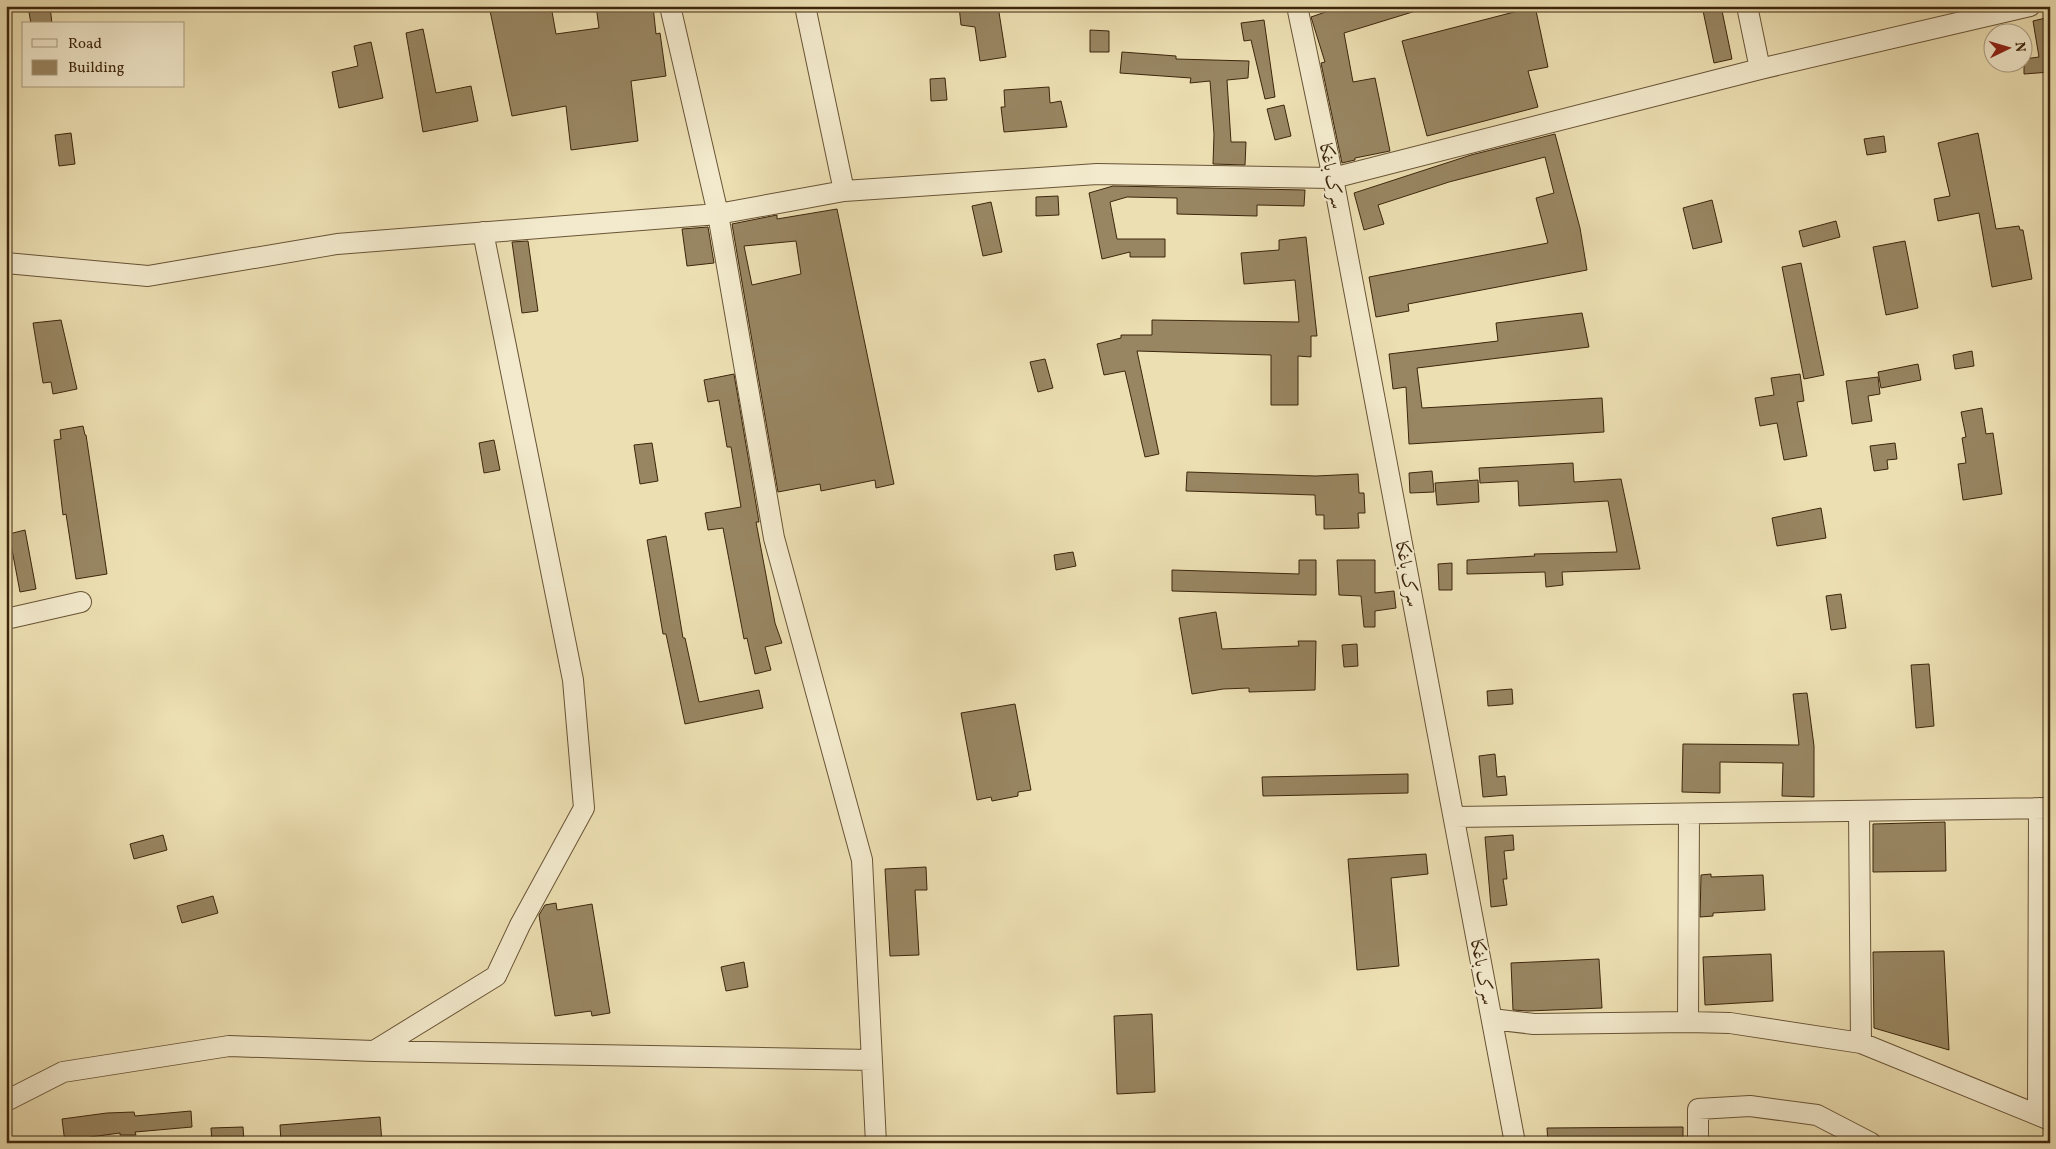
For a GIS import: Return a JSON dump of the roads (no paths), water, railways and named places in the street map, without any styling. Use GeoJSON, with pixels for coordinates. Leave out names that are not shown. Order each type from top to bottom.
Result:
{"type":"FeatureCollection","features":[{"type":"Feature","properties":{"kind":"street"},"geometry":{"type":"LineString","coordinates":[[670,6],[718,214],[774,538],[862,860],[876,1143]]}},
{"type":"Feature","properties":{"kind":"street"},"geometry":{"type":"LineString","coordinates":[[805,6],[844,191]]}},
{"type":"Feature","properties":{"kind":"street","name":"سرک باغکا"},"geometry":{"type":"LineString","coordinates":[[1297,6],[1332,178],[1515,1143]]}},
{"type":"Feature","properties":{"kind":"street"},"geometry":{"type":"LineString","coordinates":[[1747,6],[1760,69]]}},
{"type":"Feature","properties":{"kind":"street"},"geometry":{"type":"LineString","coordinates":[[6,263],[148,276],[337,244],[718,214],[844,191],[1097,174],[1332,178],[1760,69],[2030,6]]}},
{"type":"Feature","properties":{"kind":"street"},"geometry":{"type":"LineString","coordinates":[[374,1051],[496,976],[520,925],[584,808],[573,680],[483,232]]}},
{"type":"Feature","properties":{"kind":"street"},"geometry":{"type":"LineString","coordinates":[[6,619],[82,602]]}},
{"type":"Feature","properties":{"kind":"street"},"geometry":{"type":"LineString","coordinates":[[1454,817],[2044,808],[2044,1118],[1861,1043],[1730,1023],[1534,1024],[1492,1019]]}},
{"type":"Feature","properties":{"kind":"street"},"geometry":{"type":"LineString","coordinates":[[1859,811],[1861,1043]]}},
{"type":"Feature","properties":{"kind":"street"},"geometry":{"type":"LineString","coordinates":[[1688,1022],[1690,814]]}},
{"type":"Feature","properties":{"kind":"street"},"geometry":{"type":"LineString","coordinates":[[6,1101],[63,1072],[228,1046],[374,1051],[872,1060]]}},
{"type":"Feature","properties":{"kind":"street"},"geometry":{"type":"LineString","coordinates":[[1698,1143],[1698,1109],[1750,1106],[1816,1115],[1871,1143]]}}]}
